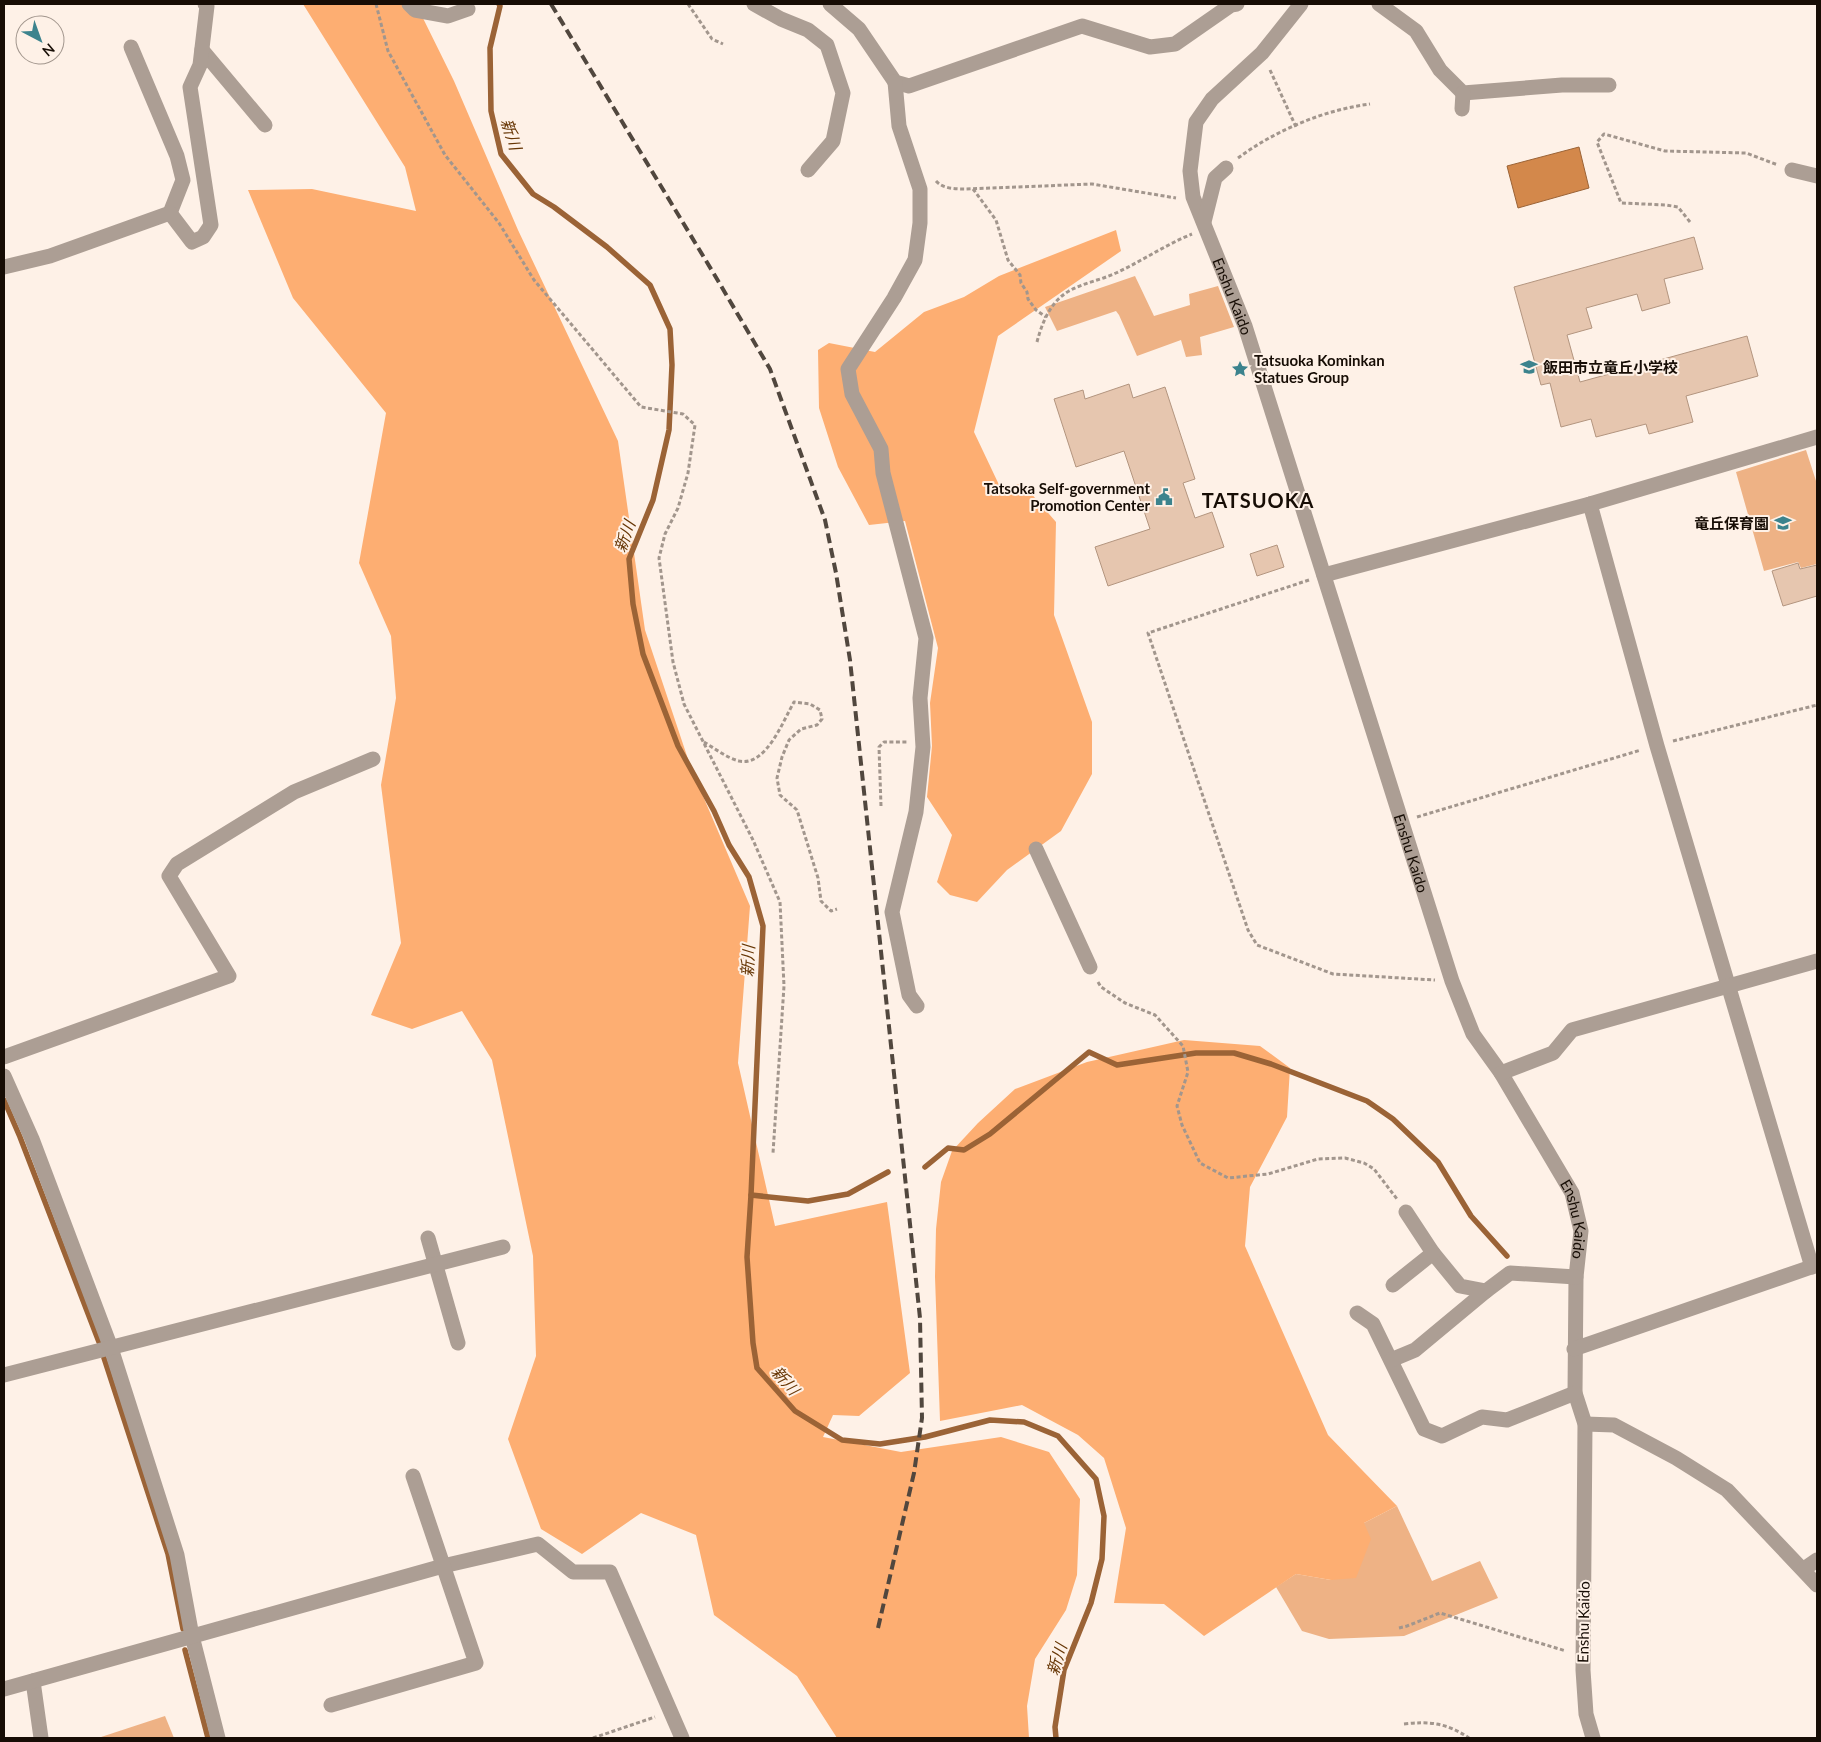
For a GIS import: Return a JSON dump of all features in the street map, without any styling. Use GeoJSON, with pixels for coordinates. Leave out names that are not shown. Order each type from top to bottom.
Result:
{"type":"FeatureCollection","features":[{"type":"Feature","properties":{"kind":"street"},"geometry":{"type":"LineString","coordinates":[[170,213],[192,242],[204,237],[211,225],[190,87],[200,65],[207,6],[205,4]]}},
{"type":"Feature","properties":{"kind":"street"},"geometry":{"type":"LineString","coordinates":[[409,4],[415,10],[448,16],[468,9]]}},
{"type":"Feature","properties":{"kind":"street"},"geometry":{"type":"LineString","coordinates":[[754,4],[781,19],[808,30],[827,45],[844,93],[833,141],[808,170]]}},
{"type":"Feature","properties":{"kind":"street"},"geometry":{"type":"LineString","coordinates":[[830,4],[859,29],[895,82],[899,126],[920,189],[920,223],[915,260],[894,298],[848,369],[852,394],[881,449],[883,473],[926,638],[920,698],[923,747],[916,812],[892,912],[909,995],[918,1006]]}},
{"type":"Feature","properties":{"kind":"street"},"geometry":{"type":"LineString","coordinates":[[895,82],[909,86],[1082,26],[1150,47],[1175,44],[1231,5],[1237,4]]}},
{"type":"Feature","properties":{"kind":"street","name":"Enshu Kaido"},"geometry":{"type":"LineString","coordinates":[[1301,4],[1262,53],[1212,99],[1196,122],[1190,171],[1193,197],[1200,227],[1245,326],[1452,981],[1473,1034],[1501,1073],[1572,1193],[1581,1231],[1576,1277],[1575,1393],[1586,1424],[1583,1656],[1586,1714],[1593,1738]]}},
{"type":"Feature","properties":{"kind":"street"},"geometry":{"type":"LineString","coordinates":[[1379,4],[1416,31],[1440,70],[1463,93],[1462,109]]}},
{"type":"Feature","properties":{"kind":"street"},"geometry":{"type":"LineString","coordinates":[[4,267],[50,256],[170,213],[183,180],[177,156],[131,47]]}},
{"type":"Feature","properties":{"kind":"street"},"geometry":{"type":"LineString","coordinates":[[202,50],[265,125]]}},
{"type":"Feature","properties":{"kind":"street"},"geometry":{"type":"LineString","coordinates":[[1463,93],[1562,85],[1608,85]]}},
{"type":"Feature","properties":{"kind":"street"},"geometry":{"type":"LineString","coordinates":[[1200,227],[1215,178],[1226,168]]}},
{"type":"Feature","properties":{"kind":"street"},"geometry":{"type":"LineString","coordinates":[[1792,170],[1817,176]]}},
{"type":"Feature","properties":{"kind":"street"},"geometry":{"type":"LineString","coordinates":[[1324,575],[1590,504],[1817,437]]}},
{"type":"Feature","properties":{"kind":"street"},"geometry":{"type":"LineString","coordinates":[[1574,1349],[1814,1266],[1657,746],[1590,504]]}},
{"type":"Feature","properties":{"kind":"street"},"geometry":{"type":"LineString","coordinates":[[4,1057],[229,976],[169,876],[177,864],[294,792],[373,759]]}},
{"type":"Feature","properties":{"kind":"street"},"geometry":{"type":"LineString","coordinates":[[1036,849],[1090,967]]}},
{"type":"Feature","properties":{"kind":"street"},"geometry":{"type":"LineString","coordinates":[[1501,1073],[1553,1053],[1572,1030],[1817,962]]}},
{"type":"Feature","properties":{"kind":"street"},"geometry":{"type":"LineString","coordinates":[[4,1076],[32,1139],[111,1348],[177,1555],[192,1636],[218,1738]]}},
{"type":"Feature","properties":{"kind":"street"},"geometry":{"type":"LineString","coordinates":[[1406,1212],[1433,1253],[1460,1286],[1486,1291]]}},
{"type":"Feature","properties":{"kind":"street"},"geometry":{"type":"LineString","coordinates":[[428,1238],[458,1343]]}},
{"type":"Feature","properties":{"kind":"street"},"geometry":{"type":"LineString","coordinates":[[4,1376],[503,1247]]}},
{"type":"Feature","properties":{"kind":"street"},"geometry":{"type":"LineString","coordinates":[[1393,1285],[1433,1253]]}},
{"type":"Feature","properties":{"kind":"street"},"geometry":{"type":"LineString","coordinates":[[1390,1360],[1415,1350],[1510,1273],[1576,1277]]}},
{"type":"Feature","properties":{"kind":"street"},"geometry":{"type":"LineString","coordinates":[[1357,1313],[1373,1324],[1424,1429],[1442,1436],[1482,1417],[1506,1420],[1575,1393]]}},
{"type":"Feature","properties":{"kind":"street"},"geometry":{"type":"LineString","coordinates":[[1586,1424],[1614,1426],[1676,1458],[1727,1490],[1804,1569],[1817,1585]]}},
{"type":"Feature","properties":{"kind":"street"},"geometry":{"type":"LineString","coordinates":[[331,1705],[476,1663],[413,1476]]}},
{"type":"Feature","properties":{"kind":"street"},"geometry":{"type":"LineString","coordinates":[[4,1689],[443,1566],[538,1544],[573,1572],[610,1572],[682,1738]]}},
{"type":"Feature","properties":{"kind":"street"},"geometry":{"type":"LineString","coordinates":[[1804,1569],[1817,1560]]}},
{"type":"Feature","properties":{"kind":"street"},"geometry":{"type":"LineString","coordinates":[[33,1681],[41,1738]]}},
{"type":"Feature","properties":{"kind":"path"},"geometry":{"type":"LineString","coordinates":[[376,4],[388,51],[445,155],[499,223],[534,280],[641,407],[683,414],[696,425],[678,508],[665,534],[659,558],[673,662],[684,704],[753,840],[780,902],[784,986],[773,1153]]}},
{"type":"Feature","properties":{"kind":"path"},"geometry":{"type":"LineString","coordinates":[[688,4],[712,39],[723,44]]}},
{"type":"Feature","properties":{"kind":"path"},"geometry":{"type":"LineString","coordinates":[[1267,65],[1296,126]]}},
{"type":"Feature","properties":{"kind":"path"},"geometry":{"type":"LineString","coordinates":[[1226,168],[1272,136],[1335,111],[1370,104]]}},
{"type":"Feature","properties":{"kind":"path"},"geometry":{"type":"LineString","coordinates":[[1690,222],[1678,207],[1621,203],[1596,142],[1604,134],[1665,151],[1746,153],[1792,170]]}},
{"type":"Feature","properties":{"kind":"path"},"geometry":{"type":"LineString","coordinates":[[934,178],[939,184],[951,189],[1092,184],[1169,197],[1193,197]]}},
{"type":"Feature","properties":{"kind":"path"},"geometry":{"type":"LineString","coordinates":[[973,189],[996,220],[1008,260],[1020,275],[1021,283],[1027,292],[1028,299],[1036,310],[1046,317]]}},
{"type":"Feature","properties":{"kind":"path"},"geometry":{"type":"LineString","coordinates":[[1037,342],[1041,327],[1051,308],[1068,291],[1116,273],[1200,227]]}},
{"type":"Feature","properties":{"kind":"path"},"geometry":{"type":"LineString","coordinates":[[1324,575],[1148,634],[1248,930],[1257,945],[1333,974],[1452,981]]}},
{"type":"Feature","properties":{"kind":"path"},"geometry":{"type":"LineString","coordinates":[[703,742],[738,760],[749,761],[761,756],[794,702],[810,704],[820,710],[822,719],[817,725],[801,730],[789,740],[782,757],[777,778],[780,795],[797,810],[818,878],[821,901],[831,911],[837,909]]}},
{"type":"Feature","properties":{"kind":"path"},"geometry":{"type":"LineString","coordinates":[[1402,821],[1657,746],[1817,705]]}},
{"type":"Feature","properties":{"kind":"path"},"geometry":{"type":"LineString","coordinates":[[881,806],[879,748],[884,742],[912,742],[922,735]]}},
{"type":"Feature","properties":{"kind":"path"},"geometry":{"type":"LineString","coordinates":[[1090,967],[1101,987],[1125,1003],[1155,1015],[1182,1046],[1188,1072],[1177,1106],[1182,1125],[1200,1163],[1228,1178],[1268,1174],[1318,1159],[1346,1158],[1364,1163],[1374,1169],[1388,1184],[1406,1212]]}},
{"type":"Feature","properties":{"kind":"path"},"geometry":{"type":"LineString","coordinates":[[1399,1628],[1440,1612],[1583,1656]]}},
{"type":"Feature","properties":{"kind":"path"},"geometry":{"type":"LineString","coordinates":[[593,1738],[670,1712]]}},
{"type":"Feature","properties":{"kind":"path"},"geometry":{"type":"LineString","coordinates":[[1404,1724],[1424,1722],[1443,1725],[1469,1738]]}},
{"type":"Feature","properties":{"kind":"shaded area"},"geometry":{"type":"Polygon","coordinates":[[[303,4],[416,4],[454,81],[518,230],[618,441],[645,630],[691,768],[750,906],[738,1063],[775,1226],[887,1202],[910,1373],[859,1416],[833,1415],[823,1437],[901,1452],[1001,1437],[1049,1452],[1080,1499],[1077,1575],[1066,1610],[1035,1659],[1027,1706],[1029,1738],[837,1738],[797,1676],[714,1615],[696,1535],[641,1513],[582,1554],[541,1529],[508,1439],[536,1356],[533,1256],[492,1060],[462,1011],[412,1029],[371,1015],[401,943],[381,785],[396,698],[391,636],[359,563],[386,413],[293,298],[248,190],[312,189],[416,211],[405,167],[303,4]]]}},
{"type":"Feature","properties":{"kind":"shaded area"},"geometry":{"type":"Polygon","coordinates":[[[1579,147],[1589,188],[1518,208],[1507,166],[1579,147]]]}},
{"type":"Feature","properties":{"kind":"shaded area"},"geometry":{"type":"Polygon","coordinates":[[[1116,230],[1121,251],[998,336],[974,432],[1001,489],[1022,483],[1056,522],[1054,615],[1092,722],[1092,774],[1061,831],[1007,870],[977,902],[950,895],[937,882],[952,835],[927,797],[932,746],[930,703],[938,648],[905,521],[869,525],[838,467],[819,408],[818,350],[829,343],[875,352],[924,312],[964,297],[999,276],[1116,230]]]}},
{"type":"Feature","properties":{"kind":"shaded area"},"geometry":{"type":"Polygon","coordinates":[[[1135,276],[1154,316],[1190,305],[1189,294],[1218,286],[1234,327],[1200,337],[1202,355],[1186,357],[1181,340],[1137,356],[1116,311],[1057,331],[1045,307],[1135,276]]]}},
{"type":"Feature","properties":{"kind":"shaded area","name":"竜丘保育園"},"geometry":{"type":"Polygon","coordinates":[[[1806,450],[1817,484],[1817,564],[1801,568],[1798,562],[1764,571],[1736,472],[1806,450]]]}},
{"type":"Feature","properties":{"kind":"shaded area"},"geometry":{"type":"Polygon","coordinates":[[[1184,1040],[1260,1046],[1290,1068],[1287,1117],[1250,1187],[1245,1246],[1328,1435],[1397,1506],[1364,1523],[1371,1539],[1356,1578],[1331,1580],[1296,1574],[1204,1636],[1164,1604],[1114,1603],[1126,1528],[1104,1458],[1078,1435],[1022,1405],[940,1421],[935,1277],[936,1229],[941,1182],[952,1151],[978,1123],[1015,1089],[1087,1062],[1184,1040]]]}},
{"type":"Feature","properties":{"kind":"shaded area"},"geometry":{"type":"Polygon","coordinates":[[[1397,1506],[1432,1581],[1480,1561],[1498,1598],[1404,1636],[1329,1639],[1302,1631],[1276,1587],[1296,1574],[1331,1580],[1364,1523],[1397,1506]]]}},
{"type":"Feature","properties":{"kind":"shaded area"},"geometry":{"type":"Polygon","coordinates":[[[165,1716],[174,1738],[98,1738],[165,1716]]]}},
{"type":"Feature","properties":{"kind":"building"},"geometry":{"type":"Polygon","coordinates":[[[1694,237],[1703,269],[1664,279],[1670,303],[1642,311],[1637,294],[1586,308],[1592,328],[1567,335],[1580,382],[1747,336],[1758,376],[1686,396],[1693,422],[1649,434],[1646,424],[1596,437],[1591,419],[1561,427],[1550,383],[1541,385],[1514,287],[1694,237]]]}},
{"type":"Feature","properties":{"kind":"building","name":"Tatsoka Self-government Promotion Center"},"geometry":{"type":"Polygon","coordinates":[[[1129,384],[1133,398],[1165,387],[1195,479],[1183,483],[1195,518],[1212,512],[1224,547],[1108,586],[1095,547],[1150,529],[1124,451],[1076,467],[1054,399],[1083,390],[1085,399],[1129,384]]]}},
{"type":"Feature","properties":{"kind":"building"},"geometry":{"type":"Polygon","coordinates":[[[1277,545],[1284,567],[1257,576],[1250,554],[1277,545]]]}},
{"type":"Feature","properties":{"kind":"building"},"geometry":{"type":"Polygon","coordinates":[[[1798,563],[1800,569],[1817,565],[1817,596],[1783,606],[1772,571],[1798,563]]]}},
{"type":"Feature","properties":{"kind":"waterway","name":"新川"},"geometry":{"type":"LineString","coordinates":[[499,4],[490,48],[491,111],[501,154],[533,194],[554,207],[607,247],[650,285],[670,329],[672,365],[669,430],[653,500],[629,559],[633,604],[643,654],[678,746],[714,811],[729,845],[749,877],[763,926],[747,1257],[753,1343],[757,1368],[795,1411],[842,1440],[880,1444],[925,1437],[990,1420],[1024,1422],[1058,1436],[1096,1479],[1104,1516],[1102,1559],[1091,1603],[1064,1670],[1055,1727],[1056,1738]]}},
{"type":"Feature","properties":{"kind":"waterway"},"geometry":{"type":"LineString","coordinates":[[925,1167],[948,1148],[964,1150],[990,1134],[1089,1052],[1117,1065],[1196,1053],[1234,1053],[1271,1064],[1367,1101],[1393,1119],[1438,1162],[1471,1216],[1507,1256]]}},
{"type":"Feature","properties":{"kind":"waterway"},"geometry":{"type":"LineString","coordinates":[[4,1100],[99,1342]]}},
{"type":"Feature","properties":{"kind":"waterway"},"geometry":{"type":"LineString","coordinates":[[751,1195],[808,1201],[848,1194],[888,1172]]}},
{"type":"Feature","properties":{"kind":"waterway"},"geometry":{"type":"LineString","coordinates":[[104,1358],[168,1554],[183,1629]]}},
{"type":"Feature","properties":{"kind":"waterway"},"geometry":{"type":"LineString","coordinates":[[185,1650],[208,1738]]}},
{"type":"Feature","properties":{"kind":"railway"},"geometry":{"type":"LineString","coordinates":[[551,4],[770,369],[825,520],[836,573],[850,660],[920,1318],[922,1418],[914,1473],[878,1628]]}},
{"type":"Feature","properties":{"kind":"place","name":"飯田市立竜丘小学校"},"geometry":{"type":"Point","coordinates":[1529,367]}},
{"type":"Feature","properties":{"kind":"place","name":"Tatsuoka Kominkan Statues Group"},"geometry":{"type":"Point","coordinates":[1240,369]}},
{"type":"Feature","properties":{"kind":"place","name":"Tatsoka Self-government Promotion Center"},"geometry":{"type":"Point","coordinates":[1164,497]}},
{"type":"Feature","properties":{"kind":"place","name":"竜丘保育園"},"geometry":{"type":"Point","coordinates":[1783,523]}},
{"type":"Feature","properties":{"kind":"district","name":"TATSUOKA"},"geometry":{"type":"Point","coordinates":[1258,500]}}]}
